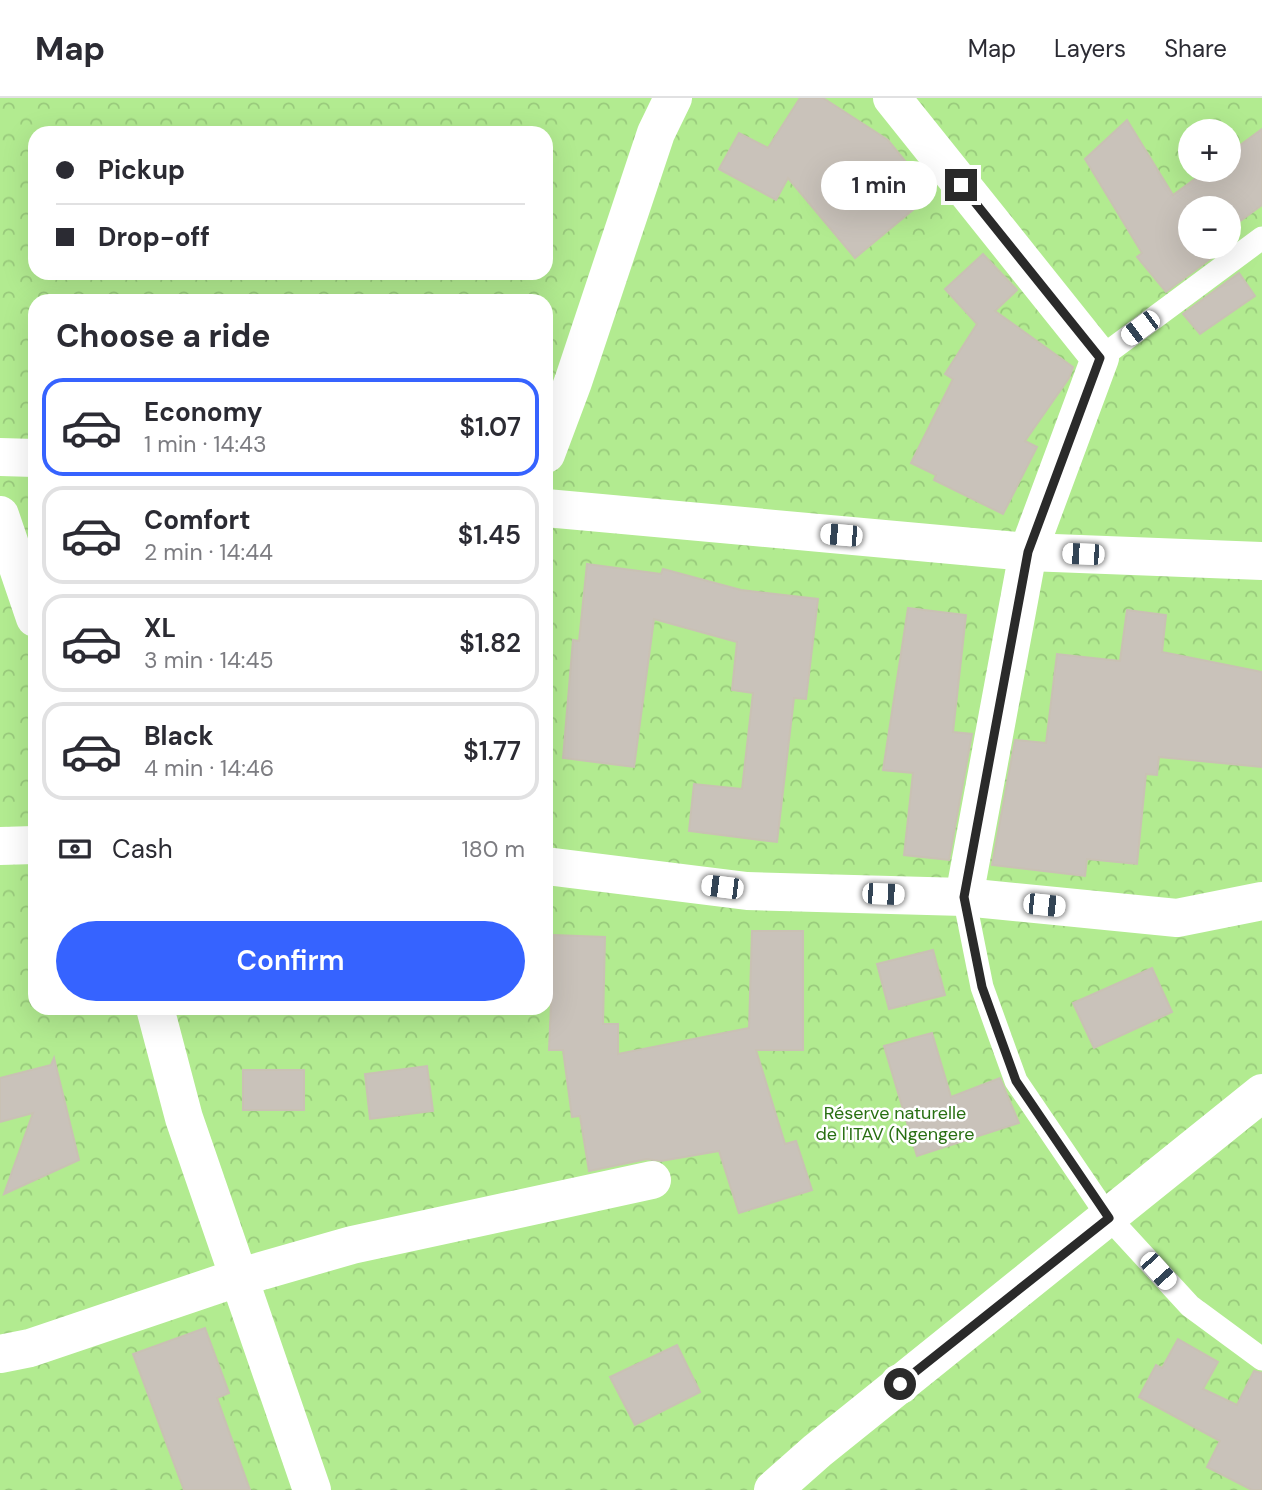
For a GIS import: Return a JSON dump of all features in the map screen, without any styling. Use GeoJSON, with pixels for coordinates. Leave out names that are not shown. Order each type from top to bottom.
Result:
{"type":"FeatureCollection","features":[{"type":"Feature","properties":{"kind":"street"},"geometry":{"type":"LineString","coordinates":[[553,435],[656,133],[673,98]]}},
{"type":"Feature","properties":{"kind":"street"},"geometry":{"type":"LineString","coordinates":[[892,98],[1100,358],[1028,552],[964,897]]}},
{"type":"Feature","properties":{"kind":"street"},"geometry":{"type":"LineString","coordinates":[[0,457],[28,458]]}},
{"type":"Feature","properties":{"kind":"street"},"geometry":{"type":"LineString","coordinates":[[553,509],[1028,552],[1262,561]]}},
{"type":"Feature","properties":{"kind":"street"},"geometry":{"type":"LineString","coordinates":[[0,515],[28,597]]}},
{"type":"Feature","properties":{"kind":"street"},"geometry":{"type":"LineString","coordinates":[[0,846],[28,845]]}},
{"type":"Feature","properties":{"kind":"street"},"geometry":{"type":"LineString","coordinates":[[553,867],[747,891],[964,897],[1177,918],[1262,901]]}},
{"type":"Feature","properties":{"kind":"street"},"geometry":{"type":"LineString","coordinates":[[157,1015],[184,1118],[312,1490]]}},
{"type":"Feature","properties":{"kind":"street"},"geometry":{"type":"LineString","coordinates":[[773,1490],[828,1442],[1262,1093]]}},
{"type":"Feature","properties":{"kind":"street"},"geometry":{"type":"LineString","coordinates":[[0,1354],[30,1348],[237,1278],[352,1245],[652,1180]]}},
{"type":"Feature","properties":{"kind":"lane"},"geometry":{"type":"LineString","coordinates":[[1100,358],[1262,238]]}},
{"type":"Feature","properties":{"kind":"lane"},"geometry":{"type":"LineString","coordinates":[[964,897],[982,987],[1016,1081],[1109,1218],[1190,1306],[1262,1359]]}},
{"type":"Feature","properties":{"kind":"green space","name":"Réserve naturelle de l'ITAV (Ngengere"},"geometry":{"type":"Polygon","coordinates":[[[0,98],[1262,98],[1262,1490],[0,1490],[0,98]]]}},
{"type":"Feature","properties":{"kind":"building"},"geometry":{"type":"Polygon","coordinates":[[[800,98],[823,98],[888,140],[932,194],[855,258],[788,178],[776,200],[719,169],[739,133],[768,148],[800,98]]]}},
{"type":"Feature","properties":{"kind":"building"},"geometry":{"type":"Polygon","coordinates":[[[1127,120],[1173,195],[1191,182],[1241,182],[1241,144],[1262,129],[1262,205],[1241,220],[1241,196],[1178,196],[1178,259],[1210,259],[1166,292],[1137,257],[1142,253],[1085,159],[1127,120]]]}},
{"type":"Feature","properties":{"kind":"building"},"geometry":{"type":"Polygon","coordinates":[[[983,254],[1017,290],[995,311],[1073,367],[1069,378],[1025,441],[1037,447],[1003,514],[934,480],[936,475],[911,463],[953,379],[945,374],[977,324],[945,289],[983,254]]]}},
{"type":"Feature","properties":{"kind":"building"},"geometry":{"type":"Polygon","coordinates":[[[1239,273],[1255,296],[1200,334],[1183,314],[1239,273]]]}},
{"type":"Feature","properties":{"kind":"building"},"geometry":{"type":"Polygon","coordinates":[[[587,564],[661,574],[663,569],[741,590],[818,599],[806,699],[794,698],[777,842],[689,831],[694,784],[742,789],[753,693],[732,690],[737,642],[654,619],[634,767],[563,758],[573,640],[579,641],[587,564]]]}},
{"type":"Feature","properties":{"kind":"building"},"geometry":{"type":"Polygon","coordinates":[[[908,608],[966,615],[953,732],[972,734],[949,860],[904,855],[913,773],[883,770],[908,608]]]}},
{"type":"Feature","properties":{"kind":"building"},"geometry":{"type":"Polygon","coordinates":[[[1127,610],[1166,615],[1162,652],[1262,672],[1262,767],[1159,757],[1157,775],[1146,774],[1137,864],[1087,859],[1085,876],[992,865],[1015,740],[1046,743],[1057,654],[1120,661],[1127,610]]]}},
{"type":"Feature","properties":{"kind":"building"},"geometry":{"type":"Polygon","coordinates":[[[752,931],[803,931],[803,1050],[756,1050],[785,1144],[796,1141],[812,1190],[739,1213],[719,1151],[661,1161],[647,1159],[589,1171],[580,1116],[572,1117],[563,1050],[549,1050],[551,1015],[553,1015],[554,935],[605,937],[603,1024],[618,1024],[618,1054],[749,1028],[752,931]]]}},
{"type":"Feature","properties":{"kind":"building"},"geometry":{"type":"Polygon","coordinates":[[[933,950],[945,995],[889,1009],[877,964],[933,950]]]}},
{"type":"Feature","properties":{"kind":"building"},"geometry":{"type":"Polygon","coordinates":[[[1152,968],[1172,1012],[1094,1048],[1073,1003],[1152,968]]]}},
{"type":"Feature","properties":{"kind":"building"},"geometry":{"type":"Polygon","coordinates":[[[932,1033],[951,1097],[1000,1078],[1019,1123],[917,1156],[884,1046],[932,1033]]]}},
{"type":"Feature","properties":{"kind":"building"},"geometry":{"type":"Polygon","coordinates":[[[54,1058],[79,1160],[4,1194],[33,1113],[0,1122],[0,1078],[51,1065],[54,1058]]]}},
{"type":"Feature","properties":{"kind":"building"},"geometry":{"type":"Polygon","coordinates":[[[427,1066],[433,1111],[370,1119],[365,1074],[427,1066]]]}},
{"type":"Feature","properties":{"kind":"building"},"geometry":{"type":"Polygon","coordinates":[[[243,1070],[304,1070],[304,1110],[243,1110],[243,1070]]]}},
{"type":"Feature","properties":{"kind":"building"},"geometry":{"type":"Polygon","coordinates":[[[205,1328],[229,1393],[217,1398],[250,1490],[184,1490],[133,1354],[205,1328]]]}},
{"type":"Feature","properties":{"kind":"building"},"geometry":{"type":"Polygon","coordinates":[[[1178,1339],[1218,1362],[1203,1389],[1237,1405],[1254,1371],[1262,1373],[1262,1490],[1252,1490],[1207,1467],[1220,1441],[1139,1397],[1156,1365],[1162,1368],[1178,1339]]]}},
{"type":"Feature","properties":{"kind":"building"},"geometry":{"type":"Polygon","coordinates":[[[677,1345],[700,1392],[635,1425],[610,1377],[677,1345]]]}},
{"type":"Feature","properties":{"kind":"route"},"geometry":{"type":"LineString","coordinates":[[900,1384],[1109,1218],[1016,1081],[982,987],[964,897],[1028,552],[1100,358],[961,185]]}}]}
